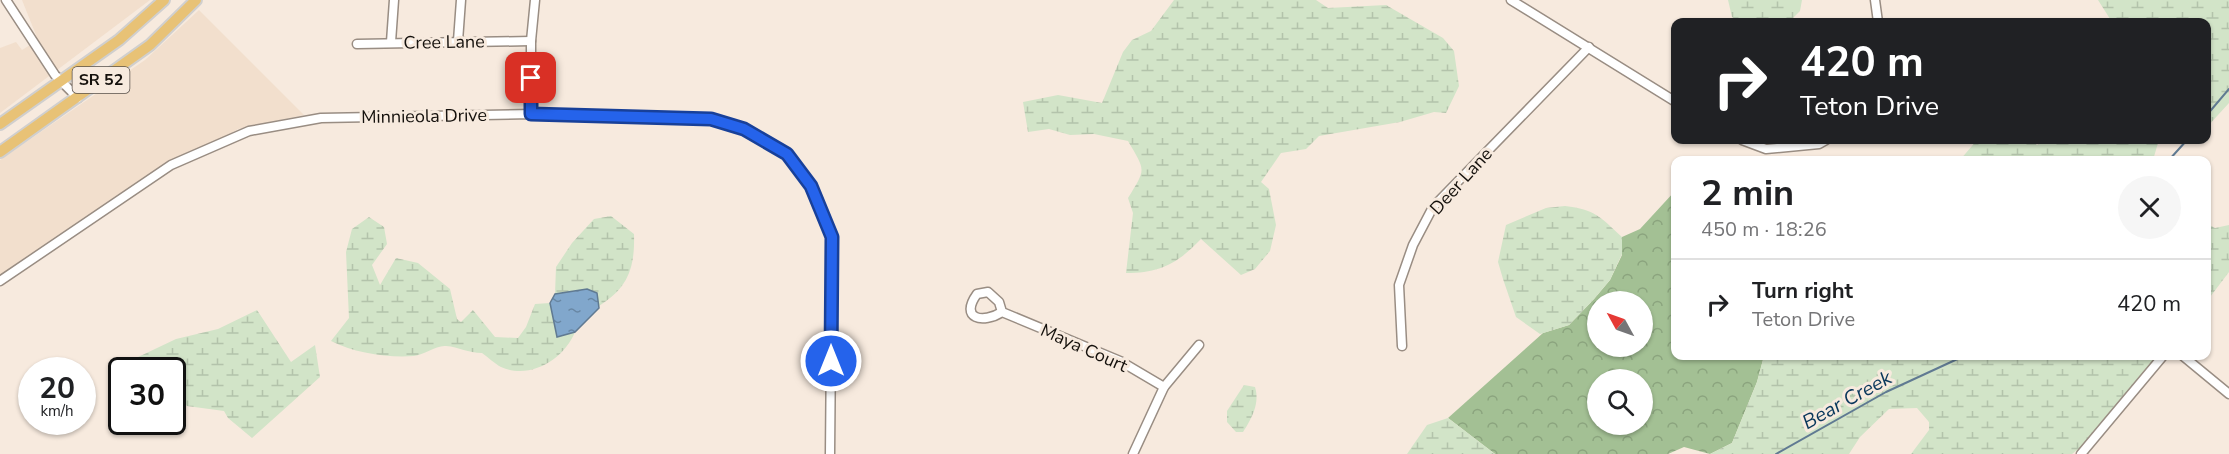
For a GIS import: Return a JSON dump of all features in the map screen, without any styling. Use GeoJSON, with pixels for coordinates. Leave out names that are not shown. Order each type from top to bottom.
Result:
{"type":"FeatureCollection","features":[{"type":"Feature","properties":{"kind":"main road","name":"SR 52"},"geometry":{"type":"LineString","coordinates":[[0,124],[119,40],[164,0]]}},
{"type":"Feature","properties":{"kind":"main road","name":"SR 52"},"geometry":{"type":"LineString","coordinates":[[0,152],[150,45],[196,0]]}},
{"type":"Feature","properties":{"kind":"street"},"geometry":{"type":"LineString","coordinates":[[6,0],[61,82],[78,98]]}},
{"type":"Feature","properties":{"kind":"street"},"geometry":{"type":"LineString","coordinates":[[391,42],[394,0]]}},
{"type":"Feature","properties":{"kind":"street"},"geometry":{"type":"LineString","coordinates":[[458,41],[461,0]]}},
{"type":"Feature","properties":{"kind":"street"},"geometry":{"type":"LineString","coordinates":[[531,114],[531,41],[535,0]]}},
{"type":"Feature","properties":{"kind":"street"},"geometry":{"type":"LineString","coordinates":[[1511,0],[1671,99]]}},
{"type":"Feature","properties":{"kind":"street"},"geometry":{"type":"LineString","coordinates":[[1875,0],[1877,18]]}},
{"type":"Feature","properties":{"kind":"street","name":"Cree Lane"},"geometry":{"type":"LineString","coordinates":[[357,44],[531,41]]}},
{"type":"Feature","properties":{"kind":"street","name":"Deer Lane"},"geometry":{"type":"LineString","coordinates":[[1402,346],[1399,285],[1413,244],[1434,207],[1589,47]]}},
{"type":"Feature","properties":{"kind":"street","name":"Minnieola Drive"},"geometry":{"type":"LineString","coordinates":[[0,281],[171,165],[249,131],[321,118],[531,114],[711,119],[744,129],[787,154],[811,186],[832,237],[830,454]]}},
{"type":"Feature","properties":{"kind":"street"},"geometry":{"type":"LineString","coordinates":[[1754,144],[1766,148],[1819,144]]}},
{"type":"Feature","properties":{"kind":"street","name":"Maya Court"},"geometry":{"type":"LineString","coordinates":[[1002,312],[1120,361],[1164,387]]}},
{"type":"Feature","properties":{"kind":"street"},"geometry":{"type":"LineString","coordinates":[[1132,454],[1164,387],[1199,345]]}},
{"type":"Feature","properties":{"kind":"street"},"geometry":{"type":"LineString","coordinates":[[2081,454],[2160,360]]}},
{"type":"Feature","properties":{"kind":"street"},"geometry":{"type":"LineString","coordinates":[[2188,360],[2229,394]]}},
{"type":"Feature","properties":{"kind":"shaded area"},"geometry":{"type":"Polygon","coordinates":[[[22,0],[150,0],[0,113],[0,48],[16,42],[22,50],[38,40],[22,0]]]}},
{"type":"Feature","properties":{"kind":"shaded area"},"geometry":{"type":"Polygon","coordinates":[[[199,10],[304,115],[238,129],[116,200],[0,283],[0,160],[145,60],[199,10]]]}},
{"type":"Feature","properties":{"kind":"green space"},"geometry":{"type":"Polygon","coordinates":[[[1174,0],[1316,0],[1328,8],[1386,5],[1443,38],[1454,51],[1459,86],[1446,113],[1434,112],[1400,122],[1319,136],[1306,149],[1281,153],[1261,182],[1269,189],[1276,225],[1270,251],[1255,269],[1241,275],[1201,239],[1168,265],[1149,271],[1126,273],[1133,213],[1128,198],[1142,170],[1128,141],[1094,134],[1070,135],[1049,129],[1028,132],[1023,102],[1058,95],[1102,103],[1123,52],[1132,40],[1151,31],[1174,0]]]}},
{"type":"Feature","properties":{"kind":"green space"},"geometry":{"type":"Polygon","coordinates":[[[1728,0],[1802,0],[1800,11],[1793,18],[1732,17],[1728,0]]]}},
{"type":"Feature","properties":{"kind":"green space"},"geometry":{"type":"Polygon","coordinates":[[[2098,0],[2229,0],[2229,103],[2211,123],[2211,18],[2109,18],[2098,0]]]}},
{"type":"Feature","properties":{"kind":"green space"},"geometry":{"type":"Polygon","coordinates":[[[1974,144],[2158,144],[2154,156],[1963,156],[1974,144]]]}},
{"type":"Feature","properties":{"kind":"green space"},"geometry":{"type":"Polygon","coordinates":[[[1671,195],[1671,360],[1763,360],[1757,382],[1732,443],[1710,454],[1684,447],[1668,454],[1495,454],[1448,418],[1543,333],[1569,325],[1587,306],[1587,357],[1653,357],[1653,291],[1601,291],[1610,280],[1622,255],[1622,237],[1640,229],[1671,195]]]}},
{"type":"Feature","properties":{"kind":"green space"},"geometry":{"type":"Polygon","coordinates":[[[1565,206],[1591,212],[1622,237],[1622,254],[1610,280],[1601,291],[1587,291],[1587,306],[1569,325],[1540,334],[1516,317],[1498,262],[1506,225],[1546,208],[1565,206]]]}},
{"type":"Feature","properties":{"kind":"green space"},"geometry":{"type":"Polygon","coordinates":[[[611,216],[634,234],[631,267],[623,284],[617,292],[599,306],[597,293],[587,289],[555,294],[556,267],[572,243],[594,219],[611,216]]]}},
{"type":"Feature","properties":{"kind":"green space"},"geometry":{"type":"Polygon","coordinates":[[[369,217],[384,227],[387,244],[372,265],[380,285],[396,258],[418,263],[450,289],[457,319],[461,322],[473,310],[495,337],[518,338],[526,327],[535,304],[550,303],[557,337],[575,332],[570,342],[563,351],[545,365],[524,371],[501,367],[482,353],[451,347],[442,346],[414,356],[393,356],[361,352],[331,341],[349,318],[346,252],[352,229],[369,217]]]}},
{"type":"Feature","properties":{"kind":"green space"},"geometry":{"type":"Polygon","coordinates":[[[2229,225],[2229,272],[2211,296],[2211,226],[2215,228],[2229,225]]]}},
{"type":"Feature","properties":{"kind":"green space"},"geometry":{"type":"Polygon","coordinates":[[[257,310],[291,362],[315,345],[320,377],[252,438],[228,418],[224,411],[186,405],[186,357],[138,357],[176,339],[218,329],[257,310]]]}},
{"type":"Feature","properties":{"kind":"green space"},"geometry":{"type":"Polygon","coordinates":[[[1763,360],[2156,360],[2101,431],[2072,454],[1911,454],[1929,430],[1929,422],[1917,408],[1889,409],[1860,437],[1849,454],[1710,454],[1732,443],[1757,382],[1763,360]]]}},
{"type":"Feature","properties":{"kind":"green space"},"geometry":{"type":"Polygon","coordinates":[[[1244,385],[1255,387],[1256,405],[1243,432],[1236,432],[1227,422],[1227,411],[1244,385]]]}},
{"type":"Feature","properties":{"kind":"green space"},"geometry":{"type":"Polygon","coordinates":[[[1448,418],[1495,454],[1407,454],[1427,425],[1448,418]]]}},
{"type":"Feature","properties":{"kind":"water"},"geometry":{"type":"Polygon","coordinates":[[[587,289],[597,293],[599,308],[575,332],[557,337],[550,303],[555,294],[587,289]]]}},
{"type":"Feature","properties":{"kind":"waterway","name":"Bear Creek"},"geometry":{"type":"LineString","coordinates":[[2211,110],[2229,89]]}},
{"type":"Feature","properties":{"kind":"waterway","name":"Bear Creek"},"geometry":{"type":"LineString","coordinates":[[2173,156],[2183,144]]}},
{"type":"Feature","properties":{"kind":"waterway","name":"Bear Creek"},"geometry":{"type":"LineString","coordinates":[[1776,454],[1886,392],[1955,360]]}},
{"type":"Feature","properties":{"kind":"route"},"geometry":{"type":"LineString","coordinates":[[531,78],[531,114],[711,119],[744,129],[787,154],[811,186],[832,237],[831,361]]}}]}
